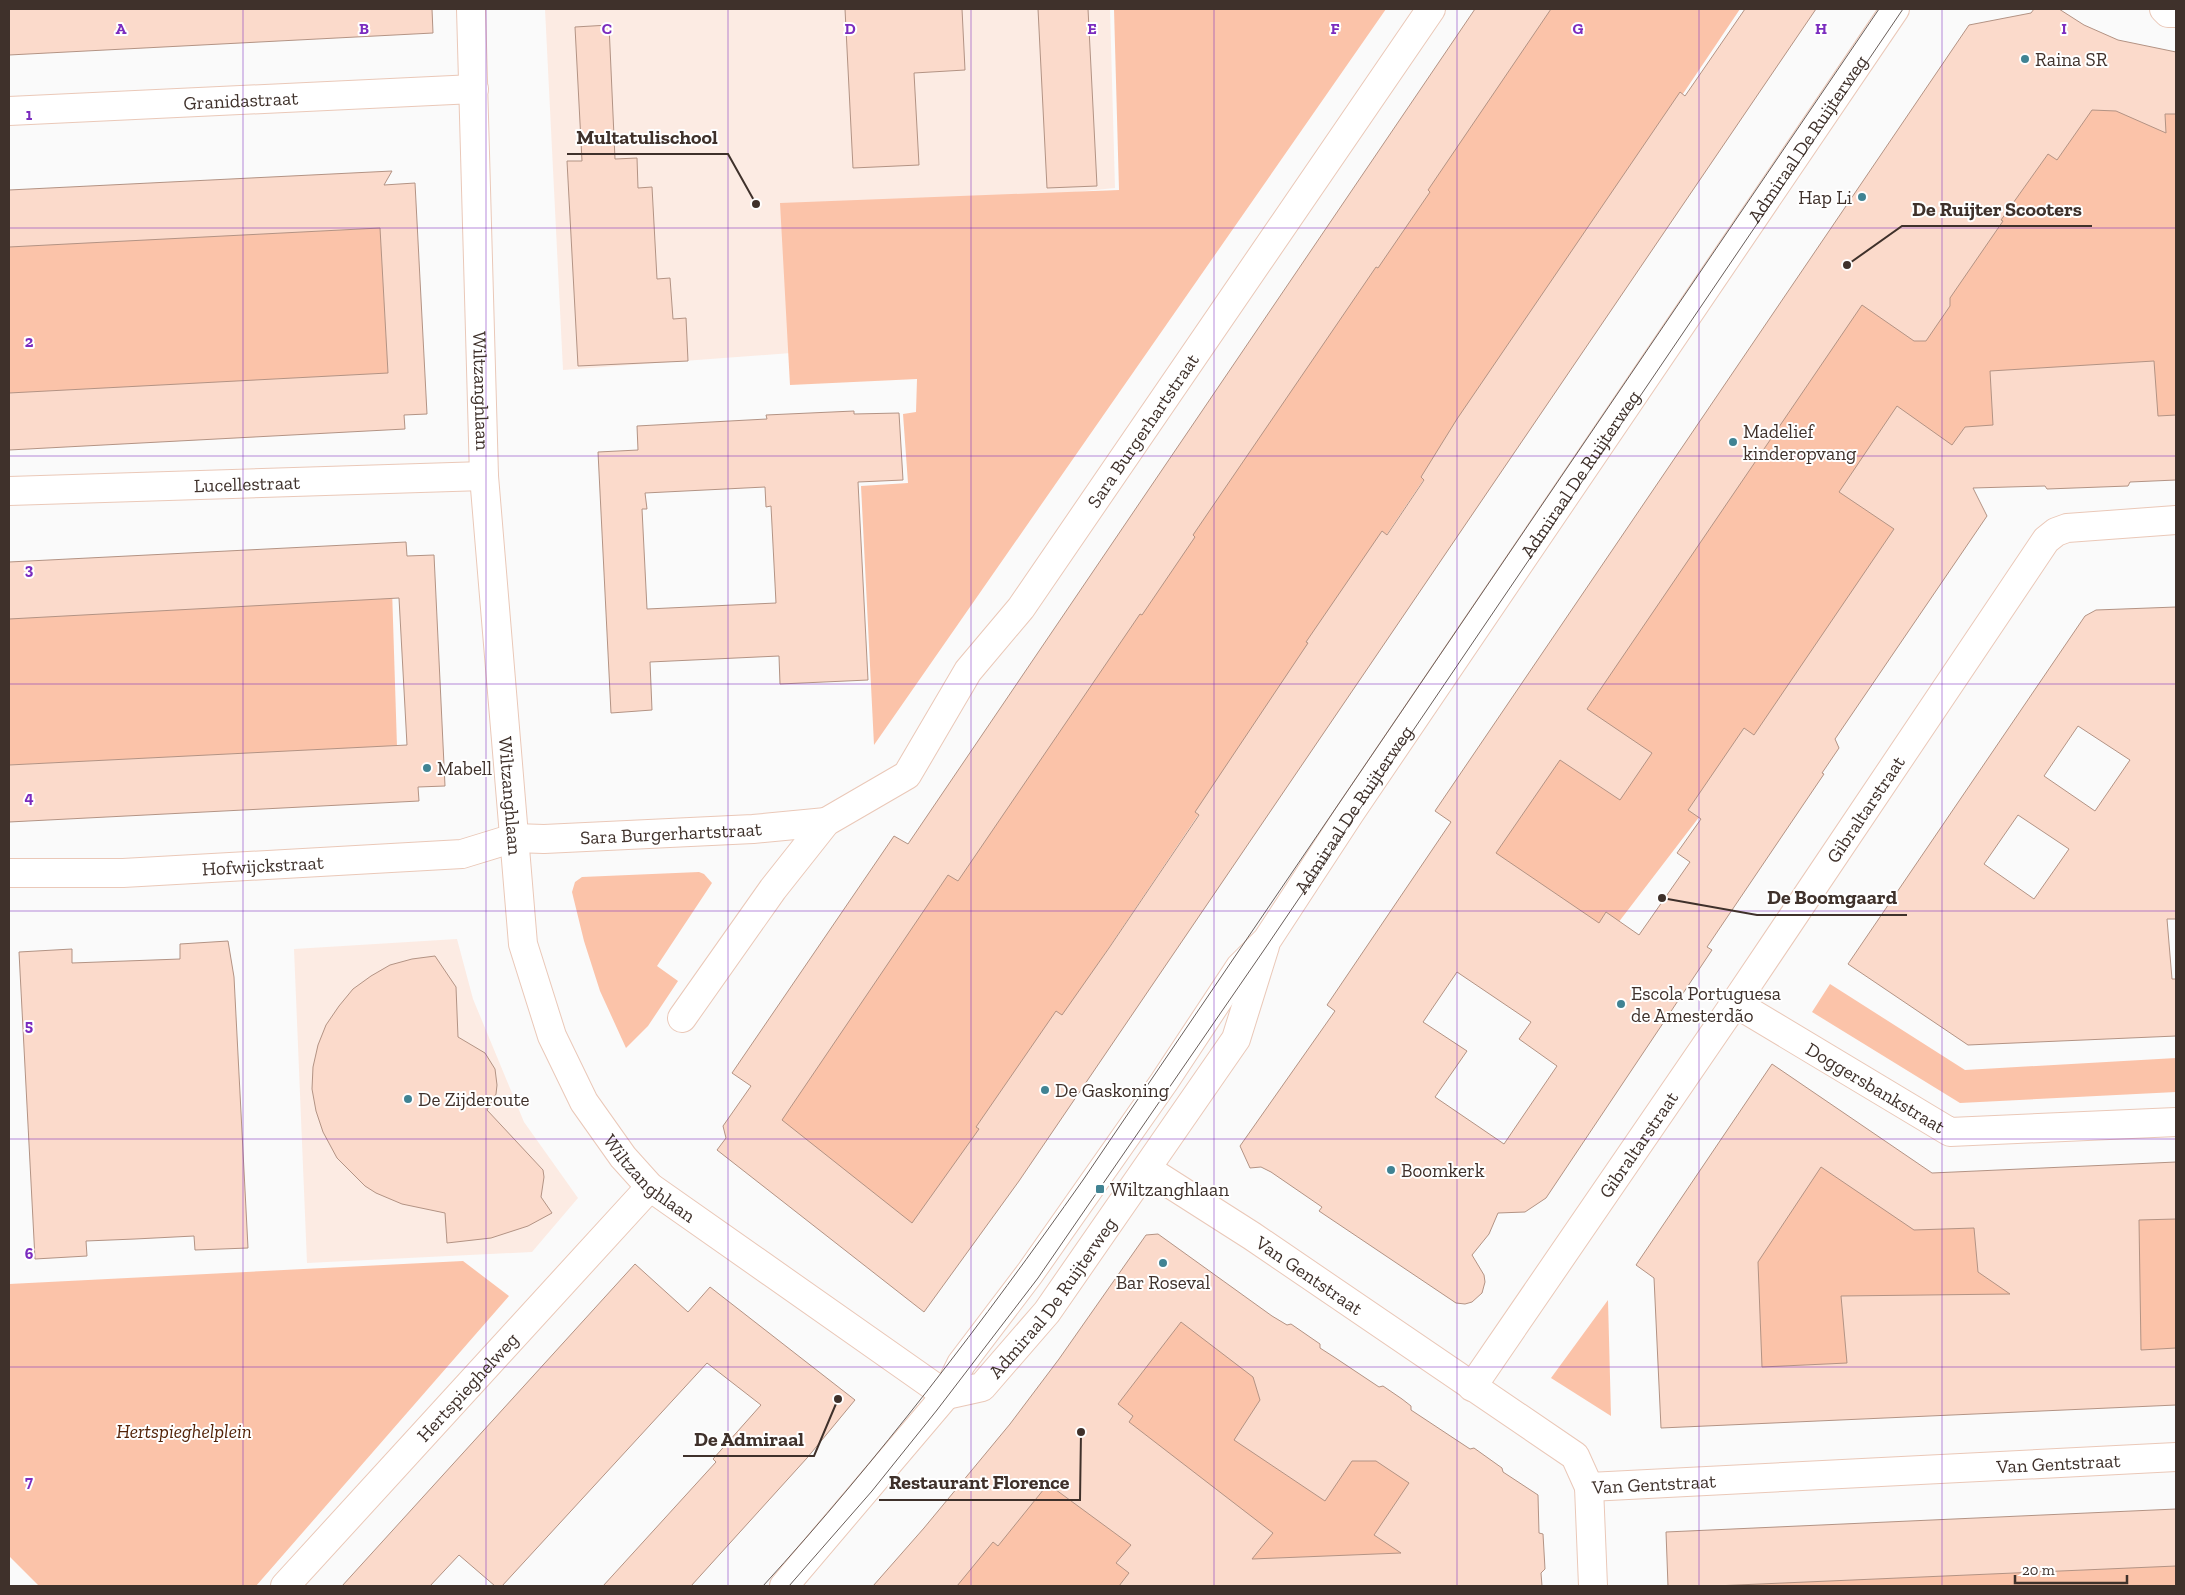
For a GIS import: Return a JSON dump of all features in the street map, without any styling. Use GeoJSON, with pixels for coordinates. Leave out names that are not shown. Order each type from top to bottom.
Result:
{"type":"FeatureCollection","features":[{"type":"Feature","properties":{"kind":"street","name":"Wiltzanghlaan"},"geometry":{"type":"LineString","coordinates":[[471,9],[484,476],[523,944],[552,1036],[584,1102],[623,1157],[650,1187],[946,1395]]}},
{"type":"Feature","properties":{"kind":"street","name":"Sara Burgerhartstraat"},"geometry":{"type":"LineString","coordinates":[[682,1018],[773,889],[826,822],[907,775],[968,671],[1021,608],[1431,9]]}},
{"type":"Feature","properties":{"kind":"street","name":"Admiraal De Ruijterweg"},"geometry":{"type":"LineString","coordinates":[[784,1586],[946,1395],[961,1364],[1030,1273],[1164,1082],[1240,967],[1266,940],[1895,9]]}},
{"type":"Feature","properties":{"kind":"street"},"geometry":{"type":"LineString","coordinates":[[2164,9],[2168,13],[2176,13]]}},
{"type":"Feature","properties":{"kind":"street","name":"Granidastraat"},"geometry":{"type":"LineString","coordinates":[[9,110],[474,89]]}},
{"type":"Feature","properties":{"kind":"street","name":"Lucellestraat"},"geometry":{"type":"LineString","coordinates":[[9,492],[484,476]]}},
{"type":"Feature","properties":{"kind":"street","name":"Gibraltarstraat"},"geometry":{"type":"LineString","coordinates":[[1472,1386],[1735,1003],[2046,540],[2056,532],[2067,528],[2176,520]]}},
{"type":"Feature","properties":{"kind":"street","name":"Sara Burgerhartstraat"},"geometry":{"type":"LineString","coordinates":[[514,838],[544,839],[743,830],[826,822]]}},
{"type":"Feature","properties":{"kind":"street","name":"Hofwijckstraat"},"geometry":{"type":"LineString","coordinates":[[9,873],[122,873],[462,854],[514,838]]}},
{"type":"Feature","properties":{"kind":"street","name":"Admiraal De Ruijterweg"},"geometry":{"type":"LineString","coordinates":[[946,1395],[982,1387],[1047,1312],[1236,1039],[1266,940]]}},
{"type":"Feature","properties":{"kind":"street","name":"Doggersbankstraat"},"geometry":{"type":"LineString","coordinates":[[1735,1003],[1950,1132],[2176,1122]]}},
{"type":"Feature","properties":{"kind":"street","name":"Van Gentstraat"},"geometry":{"type":"LineString","coordinates":[[1147,1169],[1252,1236],[1575,1456],[1589,1487],[2176,1457]]}},
{"type":"Feature","properties":{"kind":"street","name":"Hertspieghelweg"},"geometry":{"type":"LineString","coordinates":[[285,1586],[650,1187]]}},
{"type":"Feature","properties":{"kind":"street"},"geometry":{"type":"LineString","coordinates":[[1589,1487],[1593,1586]]}},
{"type":"Feature","properties":{"kind":"shaded area"},"geometry":{"type":"Polygon","coordinates":[[[545,9],[1110,9],[1115,188],[800,220],[804,352],[563,370],[545,9]]]}},
{"type":"Feature","properties":{"kind":"shaded area","name":"De Zijderoute"},"geometry":{"type":"Polygon","coordinates":[[[457,939],[473,999],[524,1122],[578,1198],[532,1252],[307,1263],[294,949],[457,939]]]}},
{"type":"Feature","properties":{"kind":"green space"},"geometry":{"type":"Polygon","coordinates":[[[1114,9],[1386,9],[874,745],[861,486],[908,483],[903,414],[916,412],[917,379],[790,385],[780,203],[1119,190],[1114,9]]]}},
{"type":"Feature","properties":{"kind":"green space"},"geometry":{"type":"Polygon","coordinates":[[[1520,9],[1740,9],[905,1251],[755,1131],[1520,9]]]}},
{"type":"Feature","properties":{"kind":"green space"},"geometry":{"type":"Polygon","coordinates":[[[1986,77],[2176,88],[2176,431],[1981,449],[1595,953],[1460,855],[1986,77]]]}},
{"type":"Feature","properties":{"kind":"green space"},"geometry":{"type":"Polygon","coordinates":[[[402,217],[407,374],[9,397],[9,238],[402,217]]]}},
{"type":"Feature","properties":{"kind":"green space"},"geometry":{"type":"Polygon","coordinates":[[[392,589],[397,747],[9,765],[9,613],[392,589]]]}},
{"type":"Feature","properties":{"kind":"green space"},"geometry":{"type":"Polygon","coordinates":[[[699,872],[704,874],[712,883],[657,966],[678,981],[648,1026],[626,1048],[600,991],[584,941],[572,892],[575,882],[582,877],[699,872]]]}},
{"type":"Feature","properties":{"kind":"green space"},"geometry":{"type":"Polygon","coordinates":[[[1830,984],[1965,1070],[2176,1058],[2176,1092],[1960,1103],[1812,1012],[1830,984]]]}},
{"type":"Feature","properties":{"kind":"green space"},"geometry":{"type":"Polygon","coordinates":[[[1768,1124],[1908,1218],[2176,1206],[2176,1366],[1695,1390],[1768,1124]]]}},
{"type":"Feature","properties":{"kind":"green space","name":"Hertspieghelplein"},"geometry":{"type":"Polygon","coordinates":[[[463,1261],[509,1296],[256,1586],[39,1586],[9,1556],[9,1284],[463,1261]]]}},
{"type":"Feature","properties":{"kind":"green space"},"geometry":{"type":"Polygon","coordinates":[[[1177,1280],[1516,1513],[1522,1586],[902,1586],[1177,1280]]]}},
{"type":"Feature","properties":{"kind":"green space"},"geometry":{"type":"Polygon","coordinates":[[[1608,1300],[1611,1416],[1551,1378],[1608,1300]]]}},
{"type":"Feature","properties":{"kind":"green space"},"geometry":{"type":"Polygon","coordinates":[[[2176,1547],[2176,1586],[1685,1586],[1684,1572],[2176,1547]]]}},
{"type":"Feature","properties":{"kind":"building"},"geometry":{"type":"Polygon","coordinates":[[[9,9],[432,9],[433,33],[9,55],[9,9]]]}},
{"type":"Feature","properties":{"kind":"building"},"geometry":{"type":"Polygon","coordinates":[[[845,9],[962,9],[965,70],[914,73],[919,165],[853,168],[845,9]]]}},
{"type":"Feature","properties":{"kind":"building"},"geometry":{"type":"Polygon","coordinates":[[[1038,9],[1088,9],[1097,186],[1047,188],[1038,9]]]}},
{"type":"Feature","properties":{"kind":"building"},"geometry":{"type":"Polygon","coordinates":[[[1475,9],[1551,9],[1428,190],[1430,192],[1378,268],[1376,267],[1193,535],[1195,537],[1142,615],[1140,614],[958,881],[948,875],[782,1120],[912,1223],[979,1129],[976,1127],[1056,1011],[1062,1015],[1109,948],[1199,815],[1195,812],[1308,643],[1306,642],[1382,531],[1387,535],[1424,480],[1421,477],[1457,419],[1680,92],[1685,96],[1745,9],[1816,9],[1019,1181],[924,1312],[717,1150],[726,1138],[723,1126],[751,1086],[732,1073],[894,836],[908,844],[1475,9]]]}},
{"type":"Feature","properties":{"kind":"building"},"geometry":{"type":"Polygon","coordinates":[[[2034,9],[2059,9],[2084,25],[2118,40],[2176,52],[2176,114],[2165,114],[2166,133],[2116,111],[2092,110],[2057,160],[2048,154],[2001,220],[2003,221],[1950,298],[1950,306],[1926,341],[1914,341],[1862,305],[1587,709],[1652,753],[1620,800],[1560,760],[1496,853],[1599,923],[1606,912],[1639,935],[1690,862],[1677,853],[1701,819],[1688,810],[1744,728],[1754,735],[1894,529],[1839,492],[1897,406],[1952,445],[1965,427],[1993,425],[1990,371],[2154,361],[2158,416],[2176,415],[2176,480],[2130,482],[2128,486],[2047,489],[2045,486],[1973,488],[1987,516],[1835,739],[1839,748],[1822,773],[1824,774],[1707,947],[1712,950],[1546,1198],[1525,1212],[1498,1213],[1489,1234],[1472,1255],[1484,1275],[1485,1282],[1482,1293],[1472,1302],[1465,1304],[1456,1303],[1319,1211],[1322,1207],[1271,1172],[1261,1167],[1250,1168],[1240,1146],[1335,1011],[1327,1005],[1451,822],[1435,811],[1969,25],[2031,13],[2034,9]],[[1457,972],[1423,1022],[1467,1051],[1435,1097],[1504,1144],[1557,1066],[1519,1039],[1531,1022],[1457,972]]]}},
{"type":"Feature","properties":{"kind":"building"},"geometry":{"type":"Polygon","coordinates":[[[609,25],[615,159],[637,158],[638,188],[652,187],[657,279],[670,278],[673,319],[686,318],[688,361],[578,366],[567,161],[582,161],[575,27],[609,25]]]}},
{"type":"Feature","properties":{"kind":"building"},"geometry":{"type":"Polygon","coordinates":[[[392,171],[384,185],[415,183],[427,414],[404,415],[405,429],[9,450],[9,393],[388,373],[380,228],[9,247],[9,190],[392,171]]]}},
{"type":"Feature","properties":{"kind":"building"},"geometry":{"type":"Polygon","coordinates":[[[854,411],[854,414],[899,413],[903,480],[858,482],[868,680],[780,684],[779,656],[650,662],[652,710],[611,713],[598,452],[638,450],[637,426],[767,419],[766,415],[854,411]],[[765,487],[645,493],[647,509],[642,509],[647,609],[776,603],[771,506],[766,507],[765,487]]]}},
{"type":"Feature","properties":{"kind":"building"},"geometry":{"type":"Polygon","coordinates":[[[406,542],[407,556],[434,555],[445,786],[418,787],[419,801],[9,822],[9,765],[407,745],[399,598],[9,619],[9,562],[406,542]]]}},
{"type":"Feature","properties":{"kind":"building"},"geometry":{"type":"Polygon","coordinates":[[[2176,607],[2176,919],[2167,919],[2172,979],[2176,979],[2176,1036],[1968,1045],[1848,964],[2085,616],[2096,610],[2176,607]],[[2078,726],[2044,776],[2095,811],[2130,760],[2078,726]],[[2018,815],[1984,864],[2034,899],[2069,849],[2018,815]]]}},
{"type":"Feature","properties":{"kind":"building"},"geometry":{"type":"Polygon","coordinates":[[[228,941],[234,977],[248,1248],[195,1250],[194,1236],[86,1241],[87,1256],[35,1259],[19,952],[72,949],[72,963],[180,959],[180,944],[228,941]]]}},
{"type":"Feature","properties":{"kind":"building","name":"De Zijderoute"},"geometry":{"type":"Polygon","coordinates":[[[435,956],[456,987],[458,1037],[485,1053],[495,1069],[496,1094],[487,1110],[543,1170],[544,1177],[541,1197],[552,1213],[528,1226],[491,1238],[447,1243],[445,1213],[402,1204],[365,1186],[337,1158],[323,1132],[316,1111],[312,1089],[313,1067],[318,1045],[326,1025],[339,1006],[353,989],[390,965],[412,959],[435,956]]]}},
{"type":"Feature","properties":{"kind":"building"},"geometry":{"type":"Polygon","coordinates":[[[1772,1064],[1932,1173],[2176,1162],[2176,1219],[2139,1220],[2141,1350],[2176,1348],[2176,1405],[1661,1428],[1654,1278],[1636,1265],[1772,1064]],[[1821,1167],[1758,1262],[1762,1367],[1847,1363],[1841,1296],[2010,1294],[1978,1272],[1974,1228],[1914,1230],[1821,1167]]]}},
{"type":"Feature","properties":{"kind":"building"},"geometry":{"type":"Polygon","coordinates":[[[1158,1234],[1272,1316],[1287,1325],[1291,1324],[1320,1344],[1320,1348],[1379,1387],[1383,1386],[1411,1406],[1411,1410],[1470,1449],[1474,1448],[1502,1468],[1503,1472],[1538,1495],[1539,1533],[1543,1534],[1545,1569],[1541,1573],[1542,1586],[1119,1586],[1129,1573],[1116,1563],[1131,1545],[1048,1484],[998,1546],[993,1542],[957,1586],[873,1586],[1010,1424],[1059,1359],[1146,1235],[1158,1234]],[[1181,1322],[1118,1404],[1133,1416],[1129,1422],[1273,1533],[1252,1559],[1401,1553],[1374,1535],[1409,1483],[1376,1461],[1352,1461],[1325,1501],[1234,1440],[1260,1400],[1253,1377],[1181,1322]]]}},
{"type":"Feature","properties":{"kind":"building"},"geometry":{"type":"Polygon","coordinates":[[[635,1264],[688,1312],[710,1287],[855,1400],[807,1458],[691,1586],[603,1586],[716,1462],[713,1459],[761,1405],[707,1363],[502,1586],[495,1586],[459,1555],[430,1586],[342,1586],[635,1264]]]}},
{"type":"Feature","properties":{"kind":"building"},"geometry":{"type":"Polygon","coordinates":[[[2176,1509],[2176,1566],[1714,1586],[1668,1586],[1666,1532],[2176,1509]]]}},
{"type":"Feature","properties":{"kind":"tram line"},"geometry":{"type":"LineString","coordinates":[[763,1586],[848,1489],[929,1389],[1083,1180],[1879,9]]}},
{"type":"Feature","properties":{"kind":"tram line"},"geometry":{"type":"LineString","coordinates":[[789,1586],[872,1491],[1038,1278],[1264,950],[1903,9]]}},
{"type":"Feature","properties":{"kind":"place","name":"Raina SR"},"geometry":{"type":"Point","coordinates":[2025,59]}},
{"type":"Feature","properties":{"kind":"place","name":"Hap Li"},"geometry":{"type":"Point","coordinates":[1862,197]}},
{"type":"Feature","properties":{"kind":"place","name":"Multatulischool"},"geometry":{"type":"Point","coordinates":[756,204]}},
{"type":"Feature","properties":{"kind":"place","name":"De Ruijter Scooters"},"geometry":{"type":"Point","coordinates":[1847,265]}},
{"type":"Feature","properties":{"kind":"place","name":"Madelief kinderopvang"},"geometry":{"type":"Point","coordinates":[1733,442]}},
{"type":"Feature","properties":{"kind":"place","name":"Mabell"},"geometry":{"type":"Point","coordinates":[427,768]}},
{"type":"Feature","properties":{"kind":"place","name":"De Boomgaard"},"geometry":{"type":"Point","coordinates":[1662,898]}},
{"type":"Feature","properties":{"kind":"place","name":"Escola Portuguesa de Amesterdão"},"geometry":{"type":"Point","coordinates":[1621,1004]}},
{"type":"Feature","properties":{"kind":"place","name":"De Gaskoning"},"geometry":{"type":"Point","coordinates":[1045,1090]}},
{"type":"Feature","properties":{"kind":"place","name":"De Zijderoute"},"geometry":{"type":"Point","coordinates":[408,1099]}},
{"type":"Feature","properties":{"kind":"place","name":"Boomkerk"},"geometry":{"type":"Point","coordinates":[1391,1170]}},
{"type":"Feature","properties":{"kind":"place","name":"Wiltzanghlaan"},"geometry":{"type":"Point","coordinates":[1100,1189]}},
{"type":"Feature","properties":{"kind":"place","name":"Bar Roseval"},"geometry":{"type":"Point","coordinates":[1163,1263]}},
{"type":"Feature","properties":{"kind":"place","name":"De Admiraal"},"geometry":{"type":"Point","coordinates":[838,1399]}},
{"type":"Feature","properties":{"kind":"place","name":"Restaurant Florence"},"geometry":{"type":"Point","coordinates":[1081,1432]}}]}
